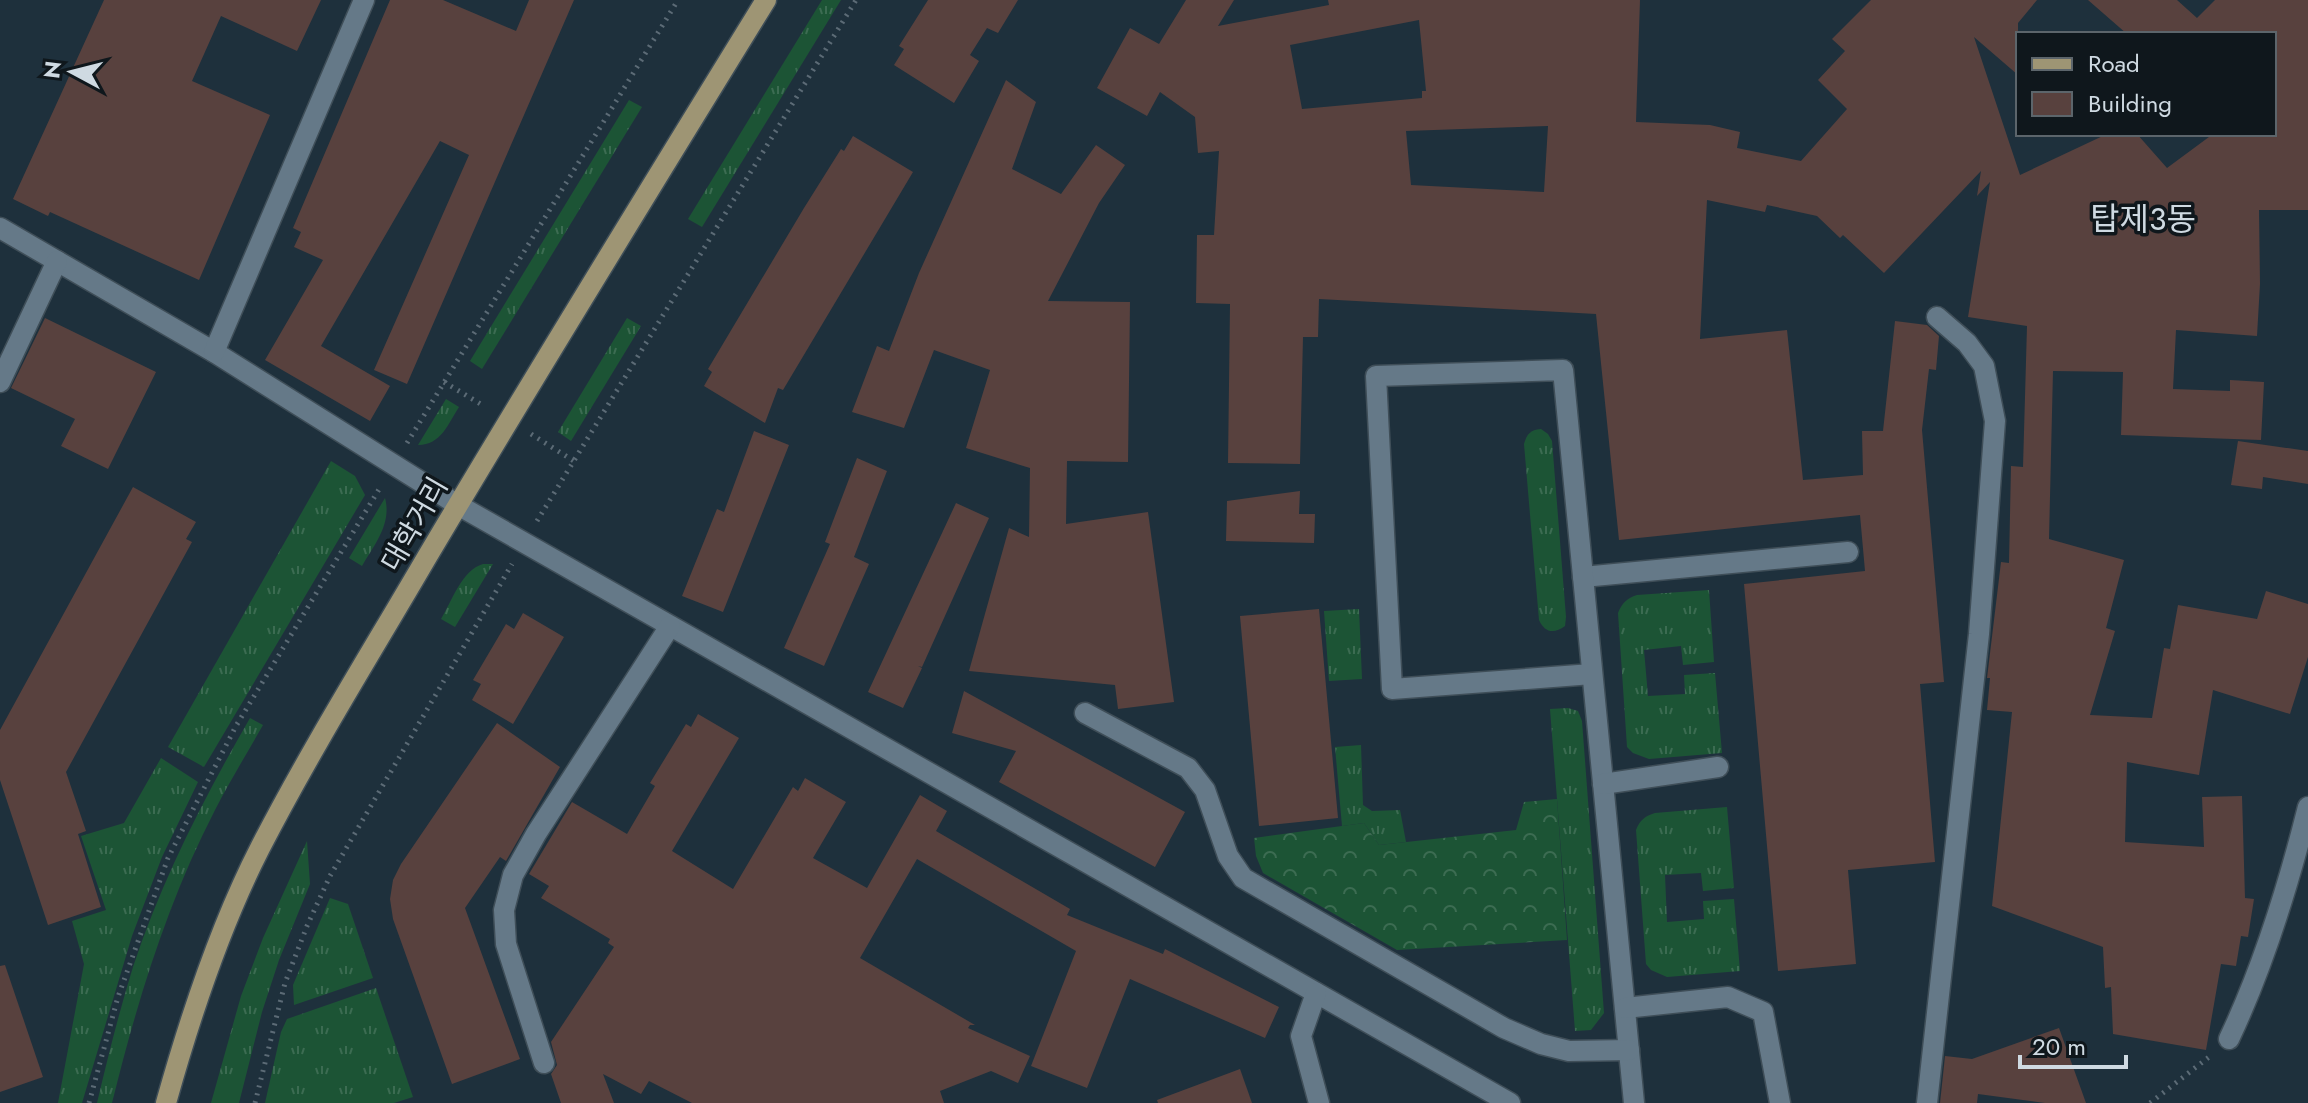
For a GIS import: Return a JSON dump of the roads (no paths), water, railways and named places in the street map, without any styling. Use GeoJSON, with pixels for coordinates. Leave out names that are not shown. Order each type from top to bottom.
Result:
{"type":"FeatureCollection","features":[{"type":"Feature","properties":{"kind":"main road","name":"대학거리"},"geometry":{"type":"LineString","coordinates":[[166,1103],[179,1055],[219,941],[259,850],[319,740],[507,420],[766,0]]}},
{"type":"Feature","properties":{"kind":"street"},"geometry":{"type":"LineString","coordinates":[[214,352],[364,0]]}},
{"type":"Feature","properties":{"kind":"street"},"geometry":{"type":"LineString","coordinates":[[0,228],[214,352],[458,505],[1510,1103]]}},
{"type":"Feature","properties":{"kind":"street"},"geometry":{"type":"LineString","coordinates":[[0,382],[57,261]]}},
{"type":"Feature","properties":{"kind":"street"},"geometry":{"type":"LineString","coordinates":[[1927,1103],[1979,634],[1995,421],[1984,366],[1967,343],[1937,317]]}},
{"type":"Feature","properties":{"kind":"street"},"geometry":{"type":"LineString","coordinates":[[1592,674],[1392,689],[1376,376],[1563,370],[1634,1103]]}},
{"type":"Feature","properties":{"kind":"street"},"geometry":{"type":"LineString","coordinates":[[1583,577],[1848,552]]}},
{"type":"Feature","properties":{"kind":"street"},"geometry":{"type":"LineString","coordinates":[[544,1063],[506,944],[504,910],[513,875],[536,834],[670,626]]}},
{"type":"Feature","properties":{"kind":"street"},"geometry":{"type":"LineString","coordinates":[[1085,713],[1188,768],[1205,790],[1228,856],[1243,878],[1504,1028],[1541,1044],[1569,1051],[1629,1050]]}},
{"type":"Feature","properties":{"kind":"street"},"geometry":{"type":"LineString","coordinates":[[1603,784],[1718,767]]}},
{"type":"Feature","properties":{"kind":"street"},"geometry":{"type":"LineString","coordinates":[[2229,1039],[2287,889],[2308,807]]}},
{"type":"Feature","properties":{"kind":"street"},"geometry":{"type":"LineString","coordinates":[[1316,993],[1301,1036],[1319,1103]]}},
{"type":"Feature","properties":{"kind":"street"},"geometry":{"type":"LineString","coordinates":[[1625,1008],[1728,997],[1763,1012],[1780,1103]]}},
{"type":"Feature","properties":{"kind":"district","name":"탑제3동"},"geometry":{"type":"Point","coordinates":[2143,219]}}]}
